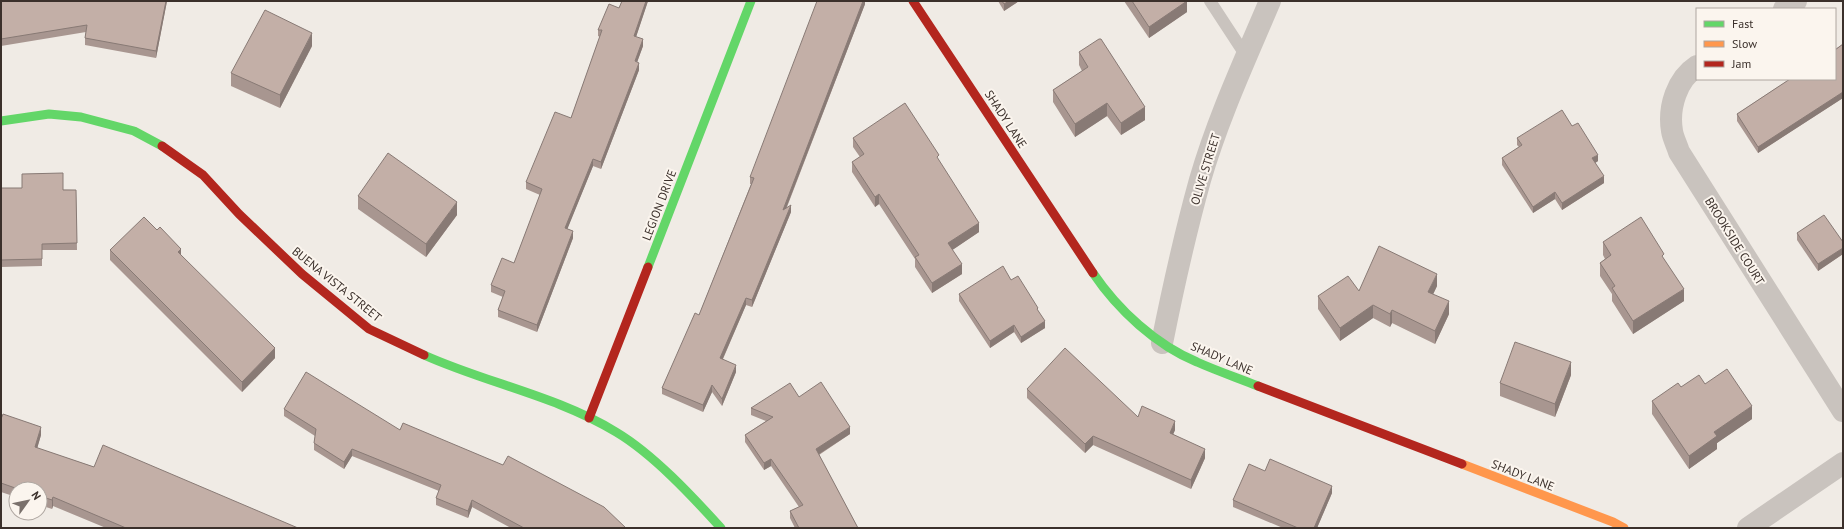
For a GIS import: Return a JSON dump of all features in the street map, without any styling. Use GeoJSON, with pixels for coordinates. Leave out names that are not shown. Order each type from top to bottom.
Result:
{"type":"FeatureCollection","features":[{"type":"Feature","properties":{"kind":"street","name":"LEGION DRIVE"},"geometry":{"type":"LineString","coordinates":[[589,418],[751,1]]}},
{"type":"Feature","properties":{"kind":"street","name":"SHADY LANE"},"geometry":{"type":"LineString","coordinates":[[913,1],[1098,282],[1128,315],[1162,343],[1196,362],[1606,519],[1624,528]]}},
{"type":"Feature","properties":{"kind":"street","name":"OLIVE STREET"},"geometry":{"type":"LineString","coordinates":[[1162,343],[1176,274],[1201,179],[1230,95],[1270,1]]}},
{"type":"Feature","properties":{"kind":"street"},"geometry":{"type":"LineString","coordinates":[[1786,8],[1796,1]]}},
{"type":"Feature","properties":{"kind":"street","name":"BROOKSIDE COURT"},"geometry":{"type":"LineString","coordinates":[[1696,67],[1691,70],[1678,88],[1671,109],[1672,131],[1679,152],[1843,411]]}},
{"type":"Feature","properties":{"kind":"street","name":"BUENA VISTA STREET"},"geometry":{"type":"LineString","coordinates":[[1,121],[49,114],[81,117],[134,131],[170,150],[203,174],[240,214],[302,274],[369,329],[453,368],[570,409],[616,432],[642,451],[689,493],[721,528]]}},
{"type":"Feature","properties":{"kind":"street"},"geometry":{"type":"LineString","coordinates":[[1748,528],[1843,463]]}},
{"type":"Feature","properties":{"kind":"lane"},"geometry":{"type":"LineString","coordinates":[[1210,1],[1246,56]]}},
{"type":"Feature","properties":{"kind":"building"},"geometry":{"type":"Polygon","coordinates":[[[1,1],[166,1],[156,51],[85,38],[87,25],[1,39],[1,1]]]}},
{"type":"Feature","properties":{"kind":"building"},"geometry":{"type":"Polygon","coordinates":[[[622,1],[646,1],[634,36],[643,39],[635,61],[639,63],[601,162],[593,159],[565,228],[573,231],[537,325],[498,310],[505,291],[491,285],[502,258],[514,263],[542,189],[526,182],[555,112],[571,118],[602,30],[598,30],[609,4],[619,8],[622,1]]]}},
{"type":"Feature","properties":{"kind":"building"},"geometry":{"type":"Polygon","coordinates":[[[817,1],[863,1],[783,210],[791,205],[752,300],[746,298],[720,358],[736,365],[722,399],[712,385],[703,405],[662,388],[695,313],[699,315],[754,178],[750,177],[817,1]]]}},
{"type":"Feature","properties":{"kind":"building"},"geometry":{"type":"Polygon","coordinates":[[[1002,1],[1009,1],[1004,4],[1002,1]]]}},
{"type":"Feature","properties":{"kind":"building"},"geometry":{"type":"Polygon","coordinates":[[[1132,1],[1187,1],[1149,27],[1132,1]]]}},
{"type":"Feature","properties":{"kind":"building"},"geometry":{"type":"Polygon","coordinates":[[[265,10],[312,33],[280,95],[231,73],[265,10]]]}},
{"type":"Feature","properties":{"kind":"building"},"geometry":{"type":"Polygon","coordinates":[[[1101,39],[1145,107],[1121,123],[1107,103],[1075,124],[1053,90],[1088,67],[1079,52],[1101,39]]]}},
{"type":"Feature","properties":{"kind":"building"},"geometry":{"type":"Polygon","coordinates":[[[1843,44],[1843,92],[1758,147],[1737,114],[1788,80],[1836,80],[1836,49],[1843,44]]]}},
{"type":"Feature","properties":{"kind":"building"},"geometry":{"type":"Polygon","coordinates":[[[905,103],[939,155],[937,157],[979,223],[948,243],[962,264],[932,283],[915,257],[919,255],[879,194],[875,197],[852,162],[864,154],[853,138],[905,103]]]}},
{"type":"Feature","properties":{"kind":"building"},"geometry":{"type":"Polygon","coordinates":[[[1562,110],[1572,126],[1578,123],[1598,155],[1592,158],[1604,176],[1562,203],[1555,192],[1533,207],[1502,158],[1522,145],[1517,138],[1562,110]]]}},
{"type":"Feature","properties":{"kind":"building"},"geometry":{"type":"Polygon","coordinates":[[[388,153],[457,202],[426,244],[358,196],[388,153]]]}},
{"type":"Feature","properties":{"kind":"building"},"geometry":{"type":"Polygon","coordinates":[[[63,173],[63,190],[76,190],[77,243],[42,244],[42,259],[1,260],[1,188],[22,188],[22,174],[63,173]]]}},
{"type":"Feature","properties":{"kind":"building"},"geometry":{"type":"Polygon","coordinates":[[[1824,215],[1843,242],[1843,248],[1818,264],[1797,233],[1824,215]]]}},
{"type":"Feature","properties":{"kind":"building"},"geometry":{"type":"Polygon","coordinates":[[[144,217],[157,230],[160,227],[181,249],[178,252],[275,348],[242,382],[110,250],[144,217]]]}},
{"type":"Feature","properties":{"kind":"building"},"geometry":{"type":"Polygon","coordinates":[[[1641,217],[1664,254],[1662,256],[1684,289],[1633,321],[1612,288],[1615,286],[1600,263],[1611,255],[1603,242],[1641,217]]]}},
{"type":"Feature","properties":{"kind":"building"},"geometry":{"type":"Polygon","coordinates":[[[1379,246],[1437,274],[1428,292],[1449,301],[1435,331],[1392,310],[1390,314],[1373,305],[1340,328],[1318,296],[1348,276],[1359,291],[1379,246]]]}},
{"type":"Feature","properties":{"kind":"building"},"geometry":{"type":"Polygon","coordinates":[[[1003,266],[1011,280],[1018,276],[1045,321],[1021,337],[1014,325],[990,341],[959,294],[1003,266]]]}},
{"type":"Feature","properties":{"kind":"building"},"geometry":{"type":"Polygon","coordinates":[[[1515,342],[1571,362],[1555,404],[1500,383],[1515,342]]]}},
{"type":"Feature","properties":{"kind":"building"},"geometry":{"type":"Polygon","coordinates":[[[1065,348],[1138,417],[1142,406],[1175,421],[1170,433],[1205,449],[1191,480],[1093,436],[1085,444],[1027,389],[1065,348]]]}},
{"type":"Feature","properties":{"kind":"building"},"geometry":{"type":"Polygon","coordinates":[[[1727,369],[1752,406],[1714,432],[1717,436],[1689,456],[1652,401],[1678,383],[1681,387],[1699,375],[1705,384],[1727,369]]]}},
{"type":"Feature","properties":{"kind":"building"},"geometry":{"type":"Polygon","coordinates":[[[306,372],[400,430],[403,423],[503,465],[508,456],[604,507],[626,528],[524,528],[472,500],[468,511],[436,498],[441,485],[352,449],[344,462],[314,443],[316,429],[284,409],[306,372]]]}},
{"type":"Feature","properties":{"kind":"building"},"geometry":{"type":"Polygon","coordinates":[[[821,382],[850,427],[816,449],[858,528],[799,528],[790,511],[803,505],[771,459],[764,463],[745,435],[773,417],[751,408],[790,383],[799,397],[821,382]]]}},
{"type":"Feature","properties":{"kind":"building"},"geometry":{"type":"Polygon","coordinates":[[[3,414],[41,427],[35,447],[94,467],[103,445],[298,528],[126,528],[53,497],[52,500],[48,499],[48,481],[8,481],[8,485],[1,483],[1,419],[3,414]]]}},
{"type":"Feature","properties":{"kind":"building"},"geometry":{"type":"Polygon","coordinates":[[[1270,459],[1332,486],[1314,528],[1298,528],[1233,500],[1249,464],[1265,471],[1270,459]]]}},
{"type":"Feature","properties":{"kind":"traffic: fast"},"geometry":{"type":"LineString","coordinates":[[648,267],[751,1]]}},
{"type":"Feature","properties":{"kind":"traffic: fast"},"geometry":{"type":"LineString","coordinates":[[1,121],[49,114],[81,117],[134,131],[162,146]]}},
{"type":"Feature","properties":{"kind":"traffic: fast"},"geometry":{"type":"LineString","coordinates":[[1093,273],[1126,313],[1167,346],[1197,362],[1258,386]]}},
{"type":"Feature","properties":{"kind":"traffic: fast"},"geometry":{"type":"LineString","coordinates":[[424,355],[472,374],[546,399],[616,432],[630,441],[658,464],[685,489],[721,528]]}},
{"type":"Feature","properties":{"kind":"traffic: slow"},"geometry":{"type":"LineString","coordinates":[[1462,464],[1613,522],[1624,528]]}},
{"type":"Feature","properties":{"kind":"traffic: jam"},"geometry":{"type":"LineString","coordinates":[[913,1],[1093,273]]}},
{"type":"Feature","properties":{"kind":"traffic: jam"},"geometry":{"type":"LineString","coordinates":[[162,146],[203,175],[239,214],[302,274],[369,329],[424,355]]}},
{"type":"Feature","properties":{"kind":"traffic: jam"},"geometry":{"type":"LineString","coordinates":[[589,418],[648,267]]}},
{"type":"Feature","properties":{"kind":"traffic: jam"},"geometry":{"type":"LineString","coordinates":[[1258,386],[1462,464]]}}]}
